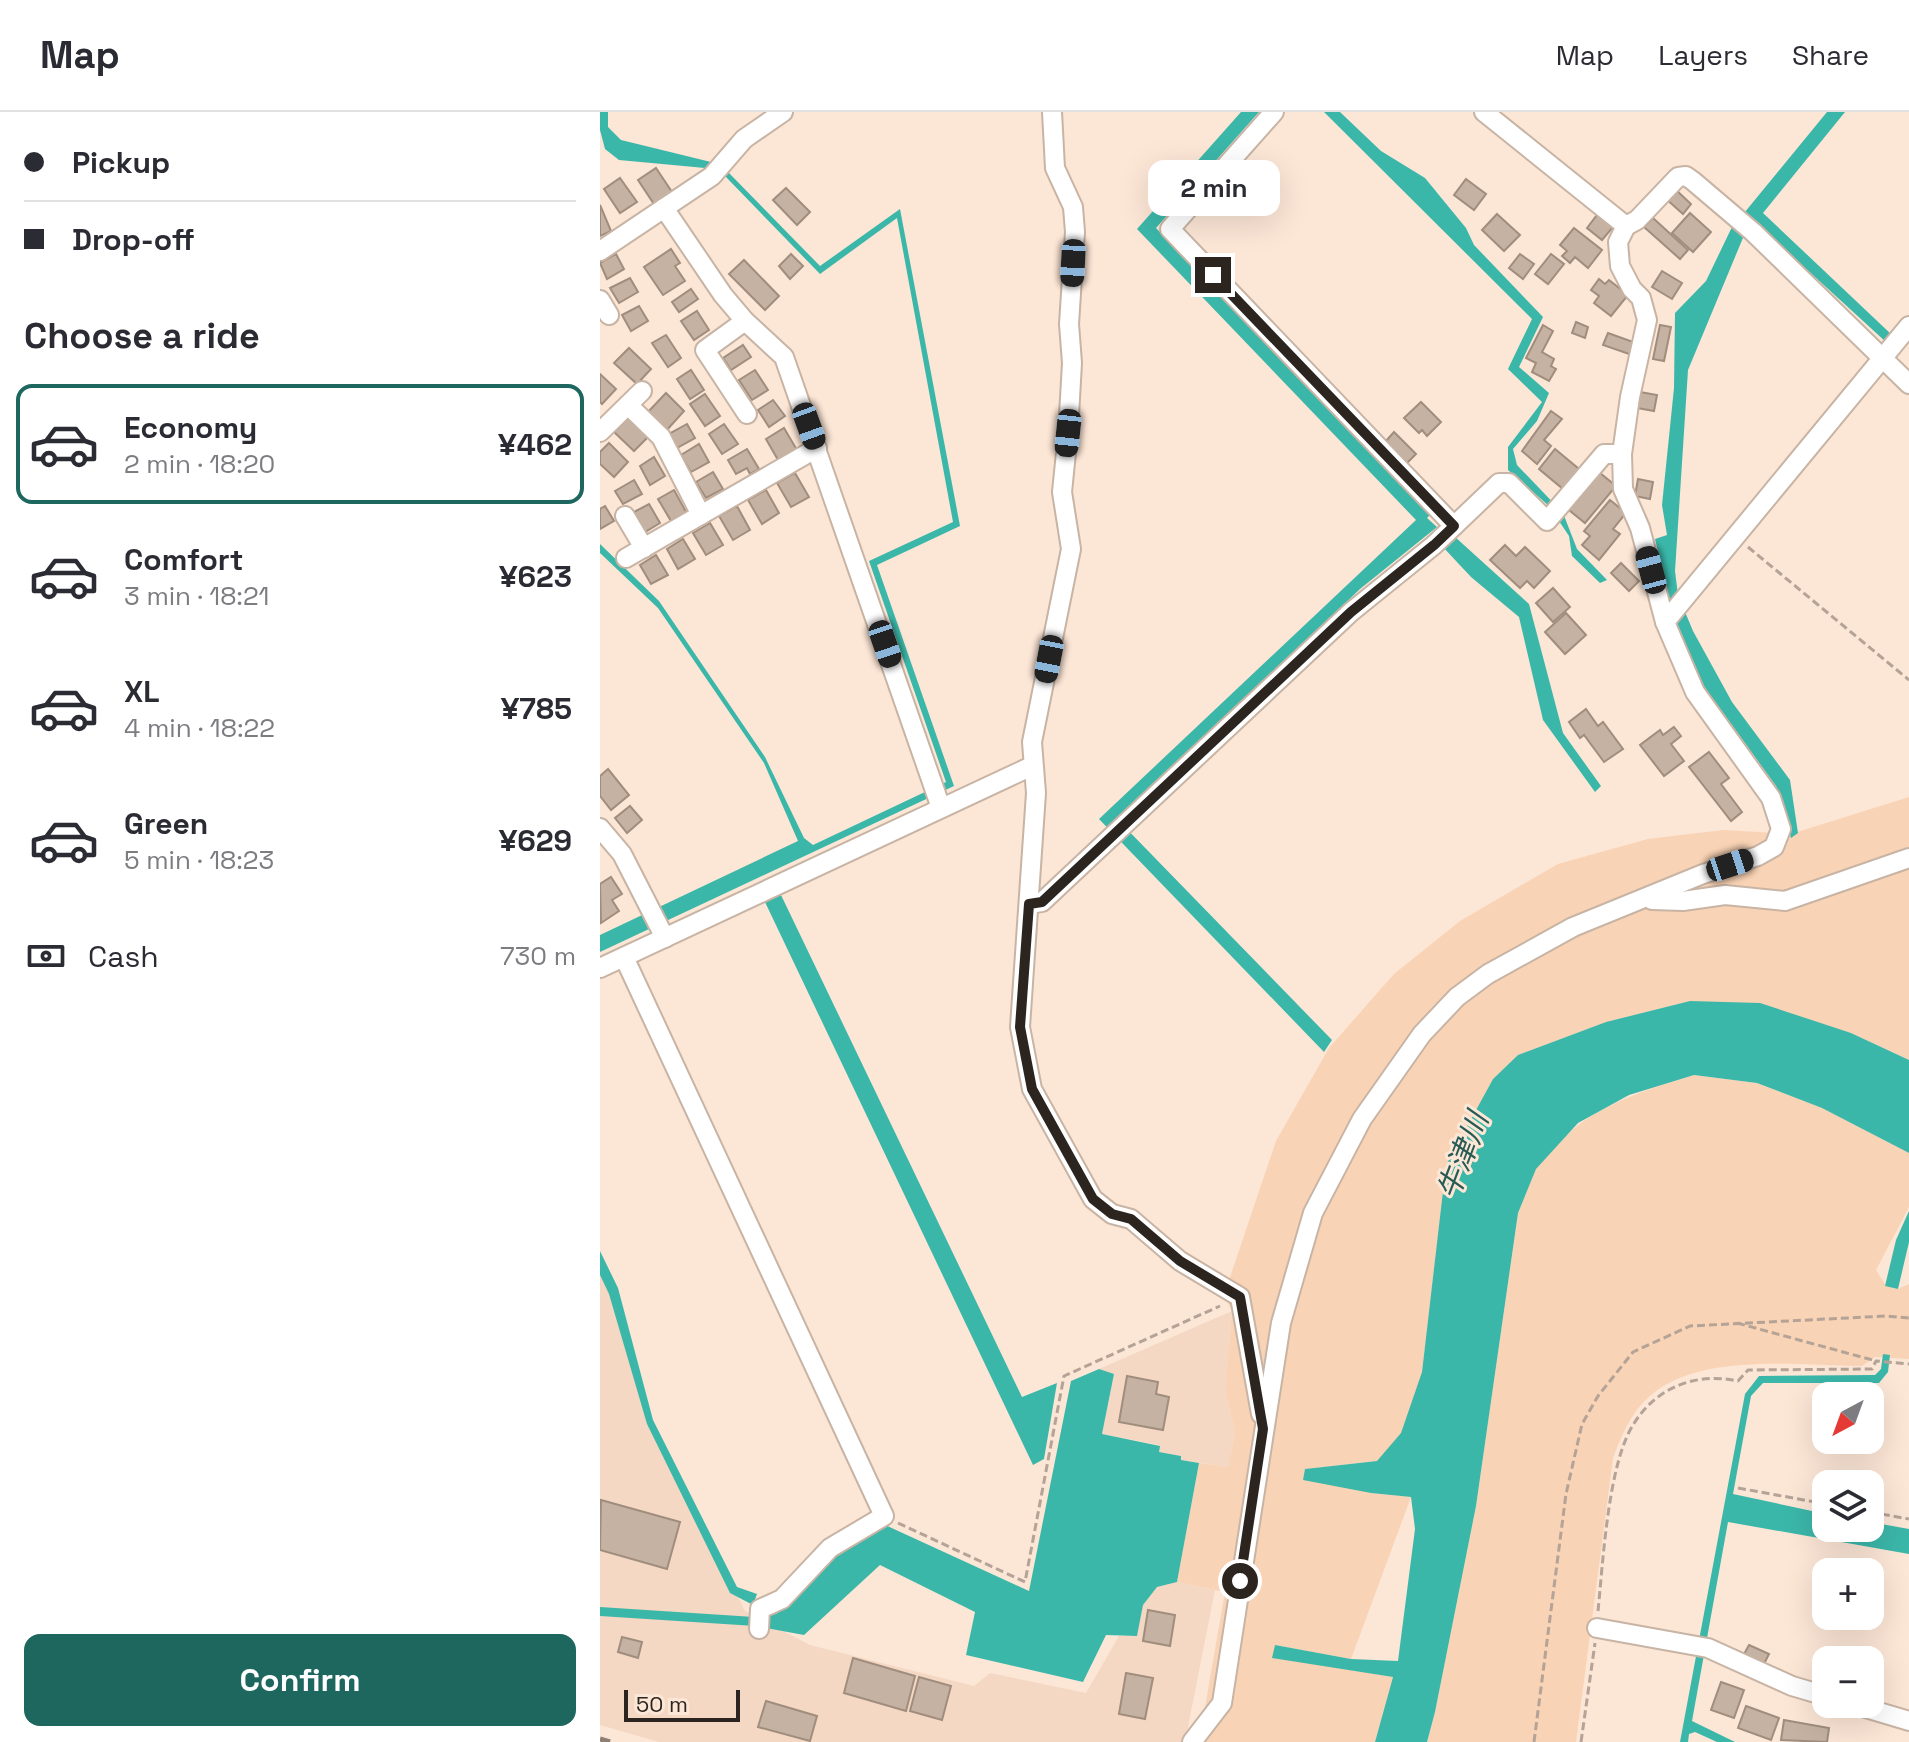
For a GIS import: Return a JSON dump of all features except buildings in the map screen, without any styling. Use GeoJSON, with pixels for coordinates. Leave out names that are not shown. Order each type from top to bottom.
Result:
{"type":"FeatureCollection","features":[{"type":"Feature","properties":{"kind":"street"},"geometry":{"type":"LineString","coordinates":[[600,251],[717,170],[744,139],[783,112]]}},
{"type":"Feature","properties":{"kind":"street"},"geometry":{"type":"LineString","coordinates":[[1052,112],[1055,168],[1073,207],[1075,232],[1069,324],[1072,363],[1062,492],[1071,549],[1032,742],[1036,793],[1020,1027],[1032,1089],[1093,1199],[1112,1214],[1131,1219],[1180,1261],[1240,1297],[1263,1429]]}},
{"type":"Feature","properties":{"kind":"street"},"geometry":{"type":"LineString","coordinates":[[1274,112],[1170,229],[1454,526]]}},
{"type":"Feature","properties":{"kind":"street"},"geometry":{"type":"LineString","coordinates":[[1484,112],[1626,226]]}},
{"type":"Feature","properties":{"kind":"street"},"geometry":{"type":"LineString","coordinates":[[1192,1742],[1222,1703],[1281,1323],[1313,1213],[1362,1119],[1422,1034],[1457,997],[1488,974],[1573,927],[1703,874],[1758,856],[1774,847],[1781,829],[1771,798],[1695,692],[1665,622],[1640,528],[1623,489],[1622,454],[1630,397],[1647,320],[1641,298],[1632,289],[1620,266],[1618,242],[1626,226],[1637,220],[1678,177],[1686,176],[1753,232],[1909,384]]}},
{"type":"Feature","properties":{"kind":"street"},"geometry":{"type":"LineString","coordinates":[[664,208],[723,295],[745,321],[784,357],[938,797]]}},
{"type":"Feature","properties":{"kind":"street"},"geometry":{"type":"LineString","coordinates":[[745,321],[705,350],[747,414]]}},
{"type":"Feature","properties":{"kind":"street"},"geometry":{"type":"LineString","coordinates":[[1665,622],[1909,326]]}},
{"type":"Feature","properties":{"kind":"street"},"geometry":{"type":"LineString","coordinates":[[600,432],[642,391]]}},
{"type":"Feature","properties":{"kind":"street"},"geometry":{"type":"LineString","coordinates":[[628,405],[661,437],[701,515]]}},
{"type":"Feature","properties":{"kind":"street"},"geometry":{"type":"LineString","coordinates":[[626,558],[817,448]]}},
{"type":"Feature","properties":{"kind":"street"},"geometry":{"type":"LineString","coordinates":[[1029,904],[1042,902],[1351,612],[1434,545],[1499,483],[1509,483],[1547,521],[1604,454],[1622,454]]}},
{"type":"Feature","properties":{"kind":"street"},"geometry":{"type":"LineString","coordinates":[[625,516],[644,548]]}},
{"type":"Feature","properties":{"kind":"street"},"geometry":{"type":"LineString","coordinates":[[600,968],[665,938],[938,797],[1032,766]]}},
{"type":"Feature","properties":{"kind":"street"},"geometry":{"type":"LineString","coordinates":[[600,828],[622,854],[665,938]]}},
{"type":"Feature","properties":{"kind":"street"},"geometry":{"type":"LineString","coordinates":[[1645,900],[1683,901],[1725,895],[1785,901],[1909,858]]}},
{"type":"Feature","properties":{"kind":"street"},"geometry":{"type":"LineString","coordinates":[[624,957],[884,1516],[830,1548],[782,1599],[760,1609],[759,1629]]}},
{"type":"Feature","properties":{"kind":"street"},"geometry":{"type":"LineString","coordinates":[[1597,1628],[1702,1647],[1812,1692]]}},
{"type":"Feature","properties":{"kind":"street"},"geometry":{"type":"LineString","coordinates":[[1884,1714],[1909,1721]]}},
{"type":"Feature","properties":{"kind":"path"},"geometry":{"type":"LineString","coordinates":[[1735,536],[1909,680]]}},
{"type":"Feature","properties":{"kind":"path"},"geometry":{"type":"LineString","coordinates":[[884,1516],[1025,1582],[1064,1376],[1240,1297]]}},
{"type":"Feature","properties":{"kind":"path"},"geometry":{"type":"LineString","coordinates":[[1534,1742],[1566,1494],[1582,1424],[1598,1396],[1633,1352],[1690,1326],[1886,1316],[1909,1318]]}},
{"type":"Feature","properties":{"kind":"path"},"geometry":{"type":"LineString","coordinates":[[1734,1323],[1876,1361],[1909,1364]]}},
{"type":"Feature","properties":{"kind":"path"},"geometry":{"type":"LineString","coordinates":[[1581,1742],[1607,1528],[1619,1460],[1632,1425],[1655,1398],[1686,1380],[1717,1377],[1738,1381],[1748,1370],[1872,1369],[1876,1361]]}},
{"type":"Feature","properties":{"kind":"path"},"geometry":{"type":"LineString","coordinates":[[1738,1488],[1812,1501]]}},
{"type":"Feature","properties":{"kind":"path"},"geometry":{"type":"LineString","coordinates":[[1884,1515],[1909,1519]]}},
{"type":"Feature","properties":{"kind":"shaded area"},"geometry":{"type":"Polygon","coordinates":[[[1909,797],[1909,1060],[1851,1033],[1690,1001],[1606,1022],[1518,1055],[1493,1079],[1446,1165],[1422,1372],[1401,1434],[1377,1461],[1305,1469],[1371,1493],[1411,1497],[1351,1659],[1275,1645],[1273,1657],[1393,1677],[1375,1742],[1199,1742],[1225,1592],[1177,1582],[1199,1463],[1228,1467],[1235,1433],[1225,1390],[1232,1311],[1224,1295],[1276,1141],[1329,1048],[1394,974],[1460,921],[1558,864],[1648,839],[1723,830],[1791,834],[1909,797]]]}},
{"type":"Feature","properties":{"kind":"shaded area"},"geometry":{"type":"Polygon","coordinates":[[[1694,1075],[1757,1083],[1822,1108],[1909,1153],[1909,1207],[1876,1270],[1886,1286],[1898,1289],[1909,1284],[1909,1359],[1875,1357],[1862,1366],[1752,1364],[1724,1367],[1672,1381],[1651,1395],[1633,1416],[1613,1458],[1576,1742],[1427,1742],[1476,1506],[1518,1213],[1529,1184],[1537,1167],[1553,1148],[1588,1118],[1627,1098],[1694,1075]]]}},
{"type":"Feature","properties":{"kind":"shaded area"},"geometry":{"type":"Polygon","coordinates":[[[600,1267],[652,1424],[745,1611],[810,1645],[974,1686],[990,1673],[1086,1693],[1119,1636],[1137,1636],[1143,1605],[1157,1587],[1177,1582],[1215,1590],[1185,1742],[659,1742],[600,1725],[600,1267]]]}},
{"type":"Feature","properties":{"kind":"shaded area"},"geometry":{"type":"Polygon","coordinates":[[[1232,1311],[1225,1390],[1235,1433],[1228,1467],[1181,1460],[1181,1456],[1158,1452],[1159,1445],[1102,1434],[1114,1375],[1099,1369],[1232,1311]]]}},
{"type":"Feature","properties":{"kind":"water"},"geometry":{"type":"Polygon","coordinates":[[[600,112],[608,112],[608,127],[621,140],[711,162],[729,173],[820,266],[900,209],[960,526],[877,565],[954,786],[600,952],[600,935],[798,841],[764,763],[658,608],[600,553],[600,544],[659,601],[765,757],[804,838],[813,845],[946,782],[869,561],[953,522],[897,218],[820,274],[726,177],[705,168],[619,160],[605,149],[600,130],[600,112]]]}},
{"type":"Feature","properties":{"kind":"water"},"geometry":{"type":"Polygon","coordinates":[[[1241,112],[1259,112],[1156,228],[1431,514],[1427,518],[1437,527],[1360,589],[1118,820],[1332,1040],[1324,1052],[1099,819],[1416,520],[1137,229],[1241,112]]]}},
{"type":"Feature","properties":{"kind":"water"},"geometry":{"type":"Polygon","coordinates":[[[1324,112],[1340,112],[1381,151],[1425,178],[1466,228],[1474,245],[1543,317],[1519,367],[1549,393],[1537,421],[1513,449],[1517,465],[1563,513],[1577,549],[1607,580],[1600,583],[1572,556],[1569,536],[1549,506],[1508,470],[1508,447],[1542,402],[1508,369],[1532,319],[1324,112]]]}},
{"type":"Feature","properties":{"kind":"water"},"geometry":{"type":"Polygon","coordinates":[[[1827,112],[1845,112],[1763,213],[1892,335],[1886,342],[1756,223],[1745,233],[1688,370],[1675,571],[1678,595],[1693,631],[1732,702],[1790,780],[1798,833],[1791,838],[1776,786],[1700,681],[1675,625],[1655,539],[1667,535],[1662,505],[1674,388],[1675,313],[1706,281],[1731,229],[1827,112]]]}},
{"type":"Feature","properties":{"kind":"water"},"geometry":{"type":"Polygon","coordinates":[[[1454,536],[1529,604],[1563,733],[1601,786],[1595,792],[1543,720],[1519,617],[1471,577],[1442,546],[1454,536]]]}},
{"type":"Feature","properties":{"kind":"water"},"geometry":{"type":"Polygon","coordinates":[[[781,895],[1022,1397],[1057,1383],[1044,1459],[1033,1465],[765,902],[781,895]]]}},
{"type":"Feature","properties":{"kind":"water","name":"牛津川"},"geometry":{"type":"Polygon","coordinates":[[[1690,1001],[1760,1003],[1851,1033],[1909,1060],[1909,1153],[1822,1108],[1757,1083],[1694,1075],[1629,1095],[1578,1123],[1536,1169],[1518,1213],[1476,1506],[1427,1742],[1375,1742],[1393,1677],[1272,1658],[1275,1645],[1351,1659],[1398,1661],[1415,1529],[1411,1497],[1303,1480],[1305,1469],[1377,1461],[1401,1433],[1422,1372],[1446,1165],[1493,1079],[1518,1055],[1606,1022],[1690,1001]]]}},
{"type":"Feature","properties":{"kind":"water"},"geometry":{"type":"Polygon","coordinates":[[[1909,1211],[1909,1242],[1898,1289],[1885,1286],[1896,1240],[1909,1211]]]}},
{"type":"Feature","properties":{"kind":"water"},"geometry":{"type":"Polygon","coordinates":[[[600,1251],[618,1288],[653,1420],[737,1587],[757,1594],[753,1605],[730,1593],[647,1424],[609,1294],[600,1275],[600,1251]]]}},
{"type":"Feature","properties":{"kind":"water"},"geometry":{"type":"Polygon","coordinates":[[[1883,1354],[1890,1355],[1888,1372],[1880,1382],[1763,1383],[1751,1396],[1733,1494],[1812,1511],[1812,1537],[1728,1522],[1692,1721],[1735,1742],[1717,1742],[1695,1732],[1689,1734],[1688,1742],[1680,1742],[1745,1394],[1759,1376],[1875,1375],[1881,1369],[1883,1354]]]}},
{"type":"Feature","properties":{"kind":"water"},"geometry":{"type":"Polygon","coordinates":[[[1099,1369],[1114,1374],[1102,1434],[1160,1446],[1159,1452],[1199,1463],[1177,1582],[1157,1587],[1143,1605],[1137,1636],[1106,1635],[1083,1682],[966,1655],[975,1612],[880,1565],[804,1635],[755,1626],[600,1616],[600,1607],[754,1617],[776,1614],[833,1552],[883,1524],[1029,1591],[1071,1381],[1099,1369]]]}},
{"type":"Feature","properties":{"kind":"water"},"geometry":{"type":"Polygon","coordinates":[[[1884,1525],[1909,1529],[1909,1554],[1841,1542],[1884,1542],[1884,1525]]]}},
{"type":"Feature","properties":{"kind":"railway"},"geometry":{"type":"LineString","coordinates":[[600,1739],[610,1742]]}},
{"type":"Feature","properties":{"kind":"route"},"geometry":{"type":"LineString","coordinates":[[1213,275],[1454,526],[1351,612],[1042,902],[1029,904],[1020,1027],[1032,1089],[1093,1199],[1112,1214],[1131,1219],[1180,1261],[1240,1297],[1263,1429],[1240,1581]]}}]}
